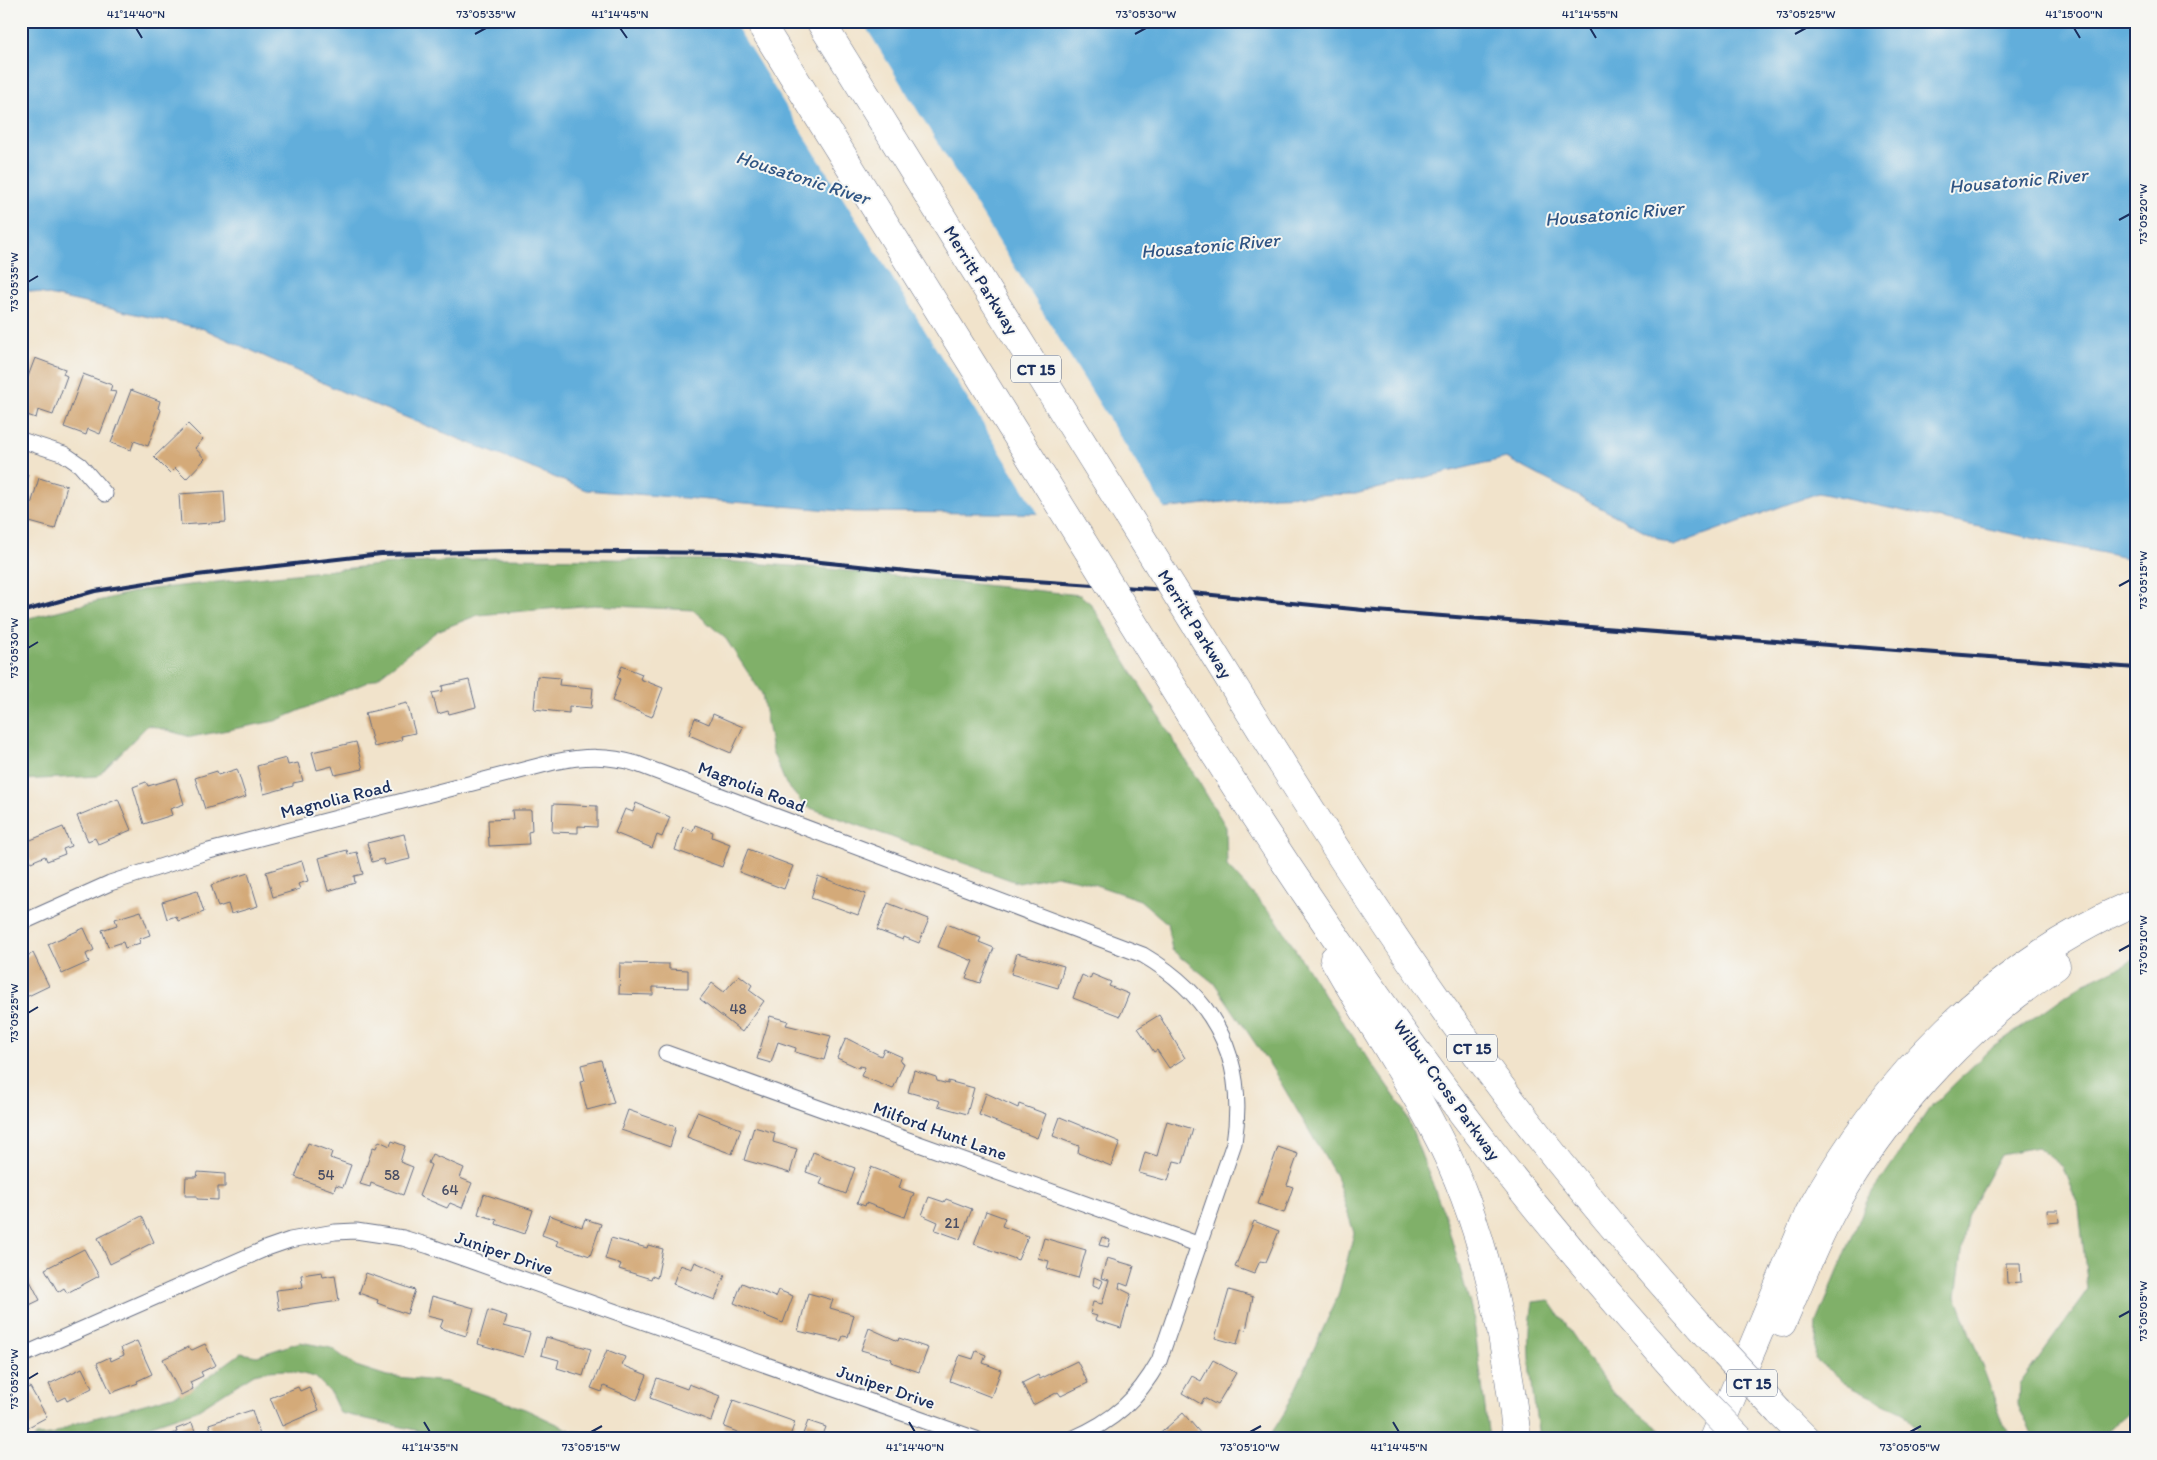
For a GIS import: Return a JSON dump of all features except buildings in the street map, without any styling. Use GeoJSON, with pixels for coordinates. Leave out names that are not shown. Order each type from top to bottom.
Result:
{"type":"FeatureCollection","features":[{"type":"Feature","properties":{"kind":"highway","name":"Wilbur Cross Parkway"},"geometry":{"type":"LineString","coordinates":[[759,21],[1269,839],[1414,1047],[1493,1152],[1576,1255],[1705,1403],[1740,1439]]}},
{"type":"Feature","properties":{"kind":"highway","name":"Merritt Parkway"},"geometry":{"type":"LineString","coordinates":[[820,21],[1379,916],[1487,1069],[1610,1225],[1724,1354],[1806,1439]]}},
{"type":"Feature","properties":{"kind":"highway"},"geometry":{"type":"LineString","coordinates":[[1269,839],[1355,998],[1419,1101],[1450,1162],[1476,1231],[1498,1312],[1506,1355],[1517,1439]]}},
{"type":"Feature","properties":{"kind":"highway"},"geometry":{"type":"LineString","coordinates":[[1714,1439],[1793,1245],[1827,1178],[1873,1112],[1914,1063],[1969,1009],[1997,985],[2057,944],[2136,902]]}},
{"type":"Feature","properties":{"kind":"highway"},"geometry":{"type":"LineString","coordinates":[[1734,1439],[1827,1222],[1845,1189],[1888,1124],[1928,1076],[1982,1024],[2010,1001],[2066,960],[2136,922]]}},
{"type":"Feature","properties":{"kind":"street"},"geometry":{"type":"LineString","coordinates":[[21,440],[64,454],[80,465],[104,494]]}},
{"type":"Feature","properties":{"kind":"street","name":"Magnolia Road"},"geometry":{"type":"LineString","coordinates":[[21,923],[110,884],[209,851],[554,762],[597,756],[618,758],[1143,955],[1180,980],[1199,1000],[1222,1036],[1236,1077],[1238,1099],[1234,1143],[1200,1245]]}},
{"type":"Feature","properties":{"kind":"street","name":"Milford Hunt Lane"},"geometry":{"type":"LineString","coordinates":[[666,1053],[1200,1245]]}},
{"type":"Feature","properties":{"kind":"street","name":"Juniper Drive"},"geometry":{"type":"LineString","coordinates":[[21,1356],[267,1248],[313,1235],[356,1231],[403,1238],[429,1246],[976,1439]]}},
{"type":"Feature","properties":{"kind":"street"},"geometry":{"type":"LineString","coordinates":[[1072,1439],[1113,1418],[1146,1384],[1159,1361],[1200,1245]]}},
{"type":"Feature","properties":{"kind":"green space"},"geometry":{"type":"Polygon","coordinates":[[[496,558],[709,560],[819,568],[1080,595],[1091,604],[1226,827],[1227,866],[1276,919],[1323,993],[1404,1110],[1445,1216],[1473,1315],[1489,1439],[1268,1439],[1286,1410],[1338,1296],[1354,1233],[1336,1176],[1272,1068],[1215,984],[1172,950],[1167,923],[1140,900],[1084,881],[1056,875],[1019,883],[805,806],[786,784],[772,751],[762,694],[726,639],[693,610],[594,605],[478,615],[437,631],[377,678],[275,721],[191,737],[148,725],[98,776],[21,780],[21,620],[142,590],[380,565],[496,558]]]}},
{"type":"Feature","properties":{"kind":"green space"},"geometry":{"type":"Polygon","coordinates":[[[2136,959],[2136,1406],[2098,1439],[2037,1439],[2032,1436],[2018,1404],[2019,1385],[2088,1290],[2079,1208],[2063,1167],[2037,1147],[2001,1154],[1967,1216],[1956,1296],[2005,1427],[2013,1439],[1924,1439],[1904,1413],[1849,1386],[1815,1359],[1817,1322],[1867,1201],[1929,1109],[1989,1050],[2079,986],[2136,959]]]}},
{"type":"Feature","properties":{"kind":"green space"},"geometry":{"type":"Polygon","coordinates":[[[1549,1300],[1612,1392],[1672,1439],[1539,1439],[1531,1370],[1531,1319],[1533,1302],[1549,1300]]]}},
{"type":"Feature","properties":{"kind":"green space"},"geometry":{"type":"Polygon","coordinates":[[[300,1342],[331,1348],[356,1366],[387,1376],[447,1382],[525,1409],[572,1431],[628,1439],[455,1439],[340,1413],[330,1392],[315,1377],[286,1370],[254,1374],[197,1410],[109,1439],[34,1439],[36,1436],[53,1435],[73,1424],[173,1396],[194,1387],[241,1353],[257,1356],[300,1342]]]}},
{"type":"Feature","properties":{"kind":"water","name":"Housatonic River"},"geometry":{"type":"Polygon","coordinates":[[[21,21],[2136,21],[2136,560],[1818,493],[1673,546],[1506,458],[1355,494],[1274,496],[1120,514],[855,512],[586,490],[343,392],[204,329],[21,289],[21,21]]]}},
{"type":"Feature","properties":{"kind":"pier"},"geometry":{"type":"Polygon","coordinates":[[[733,21],[862,21],[1166,511],[1120,516],[1040,516],[733,21]]]}},
{"type":"Feature","properties":{"kind":"railway"},"geometry":{"type":"LineString","coordinates":[[21,612],[95,591],[197,575],[381,554],[518,551],[733,553],[936,574],[1152,589],[1363,610],[2136,668]]}}]}
